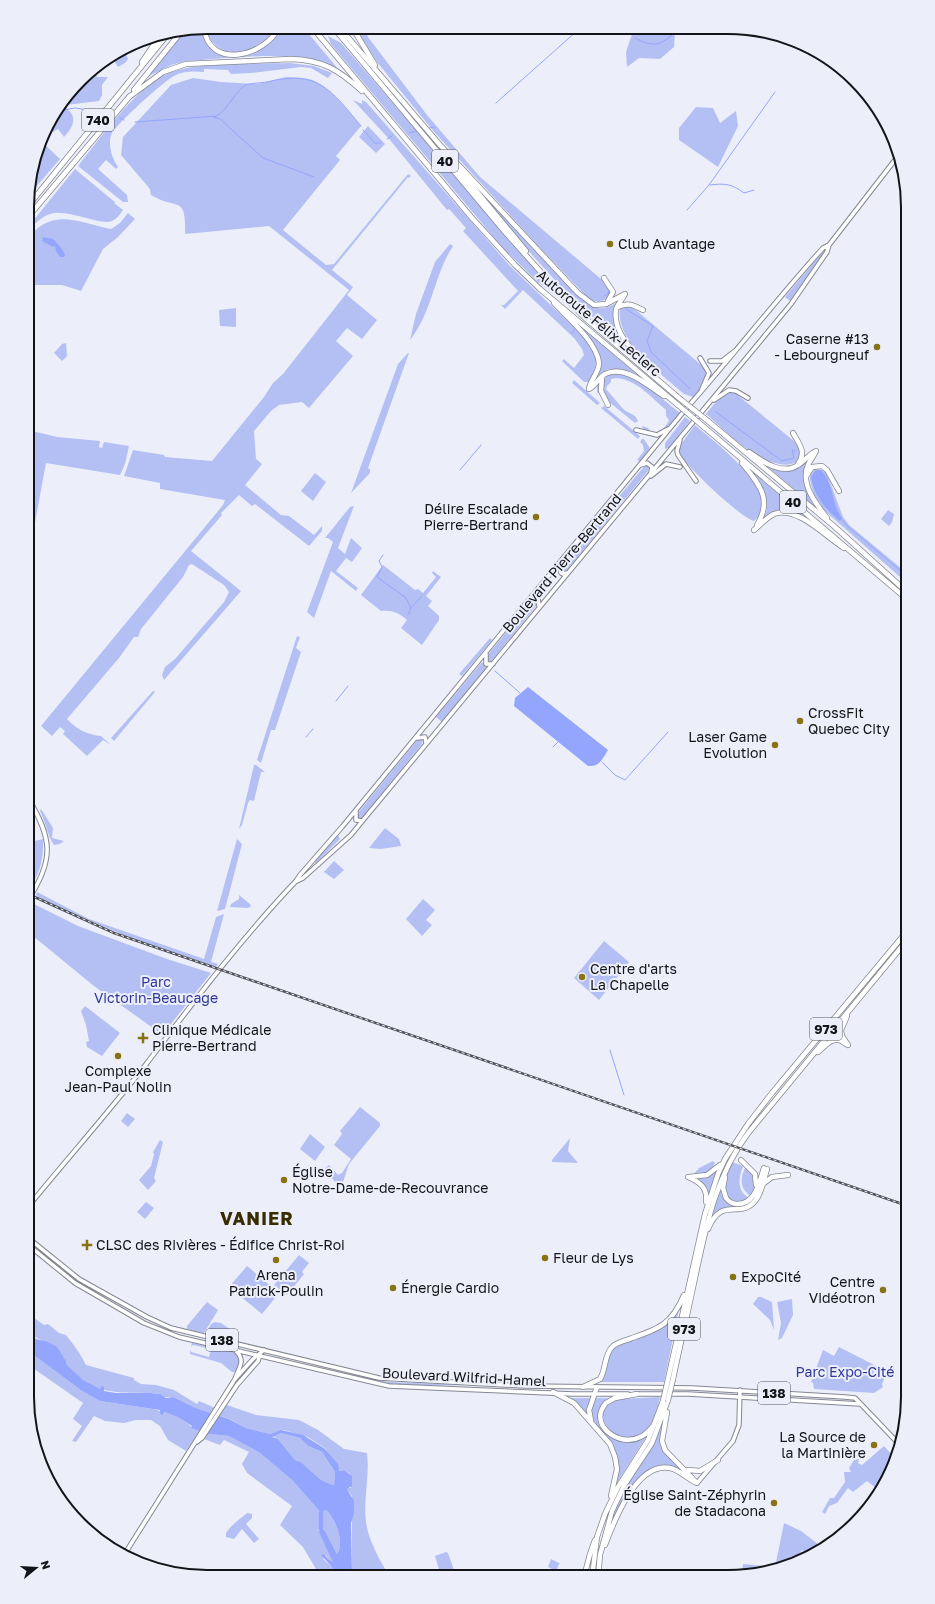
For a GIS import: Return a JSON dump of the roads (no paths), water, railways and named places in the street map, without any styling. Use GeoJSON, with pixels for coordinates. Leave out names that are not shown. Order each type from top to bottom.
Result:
{"type":"FeatureCollection","features":[{"type":"Feature","properties":{"kind":"highway"},"geometry":{"type":"LineString","coordinates":[[206,34],[208,40],[216,48],[225,54],[236,55],[246,54],[265,46],[276,34]]}},
{"type":"Feature","properties":{"kind":"highway","name":"Autoroute Félix-Leclerc"},"geometry":{"type":"LineString","coordinates":[[317,34],[472,218],[515,265],[540,289],[901,594]]}},
{"type":"Feature","properties":{"kind":"highway","name":"Autoroute Félix-Leclerc"},"geometry":{"type":"LineString","coordinates":[[338,34],[505,232],[585,318],[834,527],[901,585]]}},
{"type":"Feature","properties":{"kind":"highway"},"geometry":{"type":"LineString","coordinates":[[345,34],[440,145],[560,292]]}},
{"type":"Feature","properties":{"kind":"highway"},"geometry":{"type":"LineString","coordinates":[[356,34],[386,82]]}},
{"type":"Feature","properties":{"kind":"highway","name":"740"},"geometry":{"type":"LineString","coordinates":[[34,209],[129,97],[178,36]]}},
{"type":"Feature","properties":{"kind":"highway","name":"740"},"geometry":{"type":"LineString","coordinates":[[34,199],[163,40]]}},
{"type":"Feature","properties":{"kind":"highway"},"geometry":{"type":"LineString","coordinates":[[136,73],[156,42]]}},
{"type":"Feature","properties":{"kind":"highway"},"geometry":{"type":"LineString","coordinates":[[129,97],[155,76],[172,68],[186,64],[291,59],[307,60],[332,68],[374,102]]}},
{"type":"Feature","properties":{"kind":"highway"},"geometry":{"type":"LineString","coordinates":[[440,145],[578,293],[594,305],[606,304],[625,294],[616,308],[616,319],[622,335],[632,349],[665,384]]}},
{"type":"Feature","properties":{"kind":"highway"},"geometry":{"type":"LineString","coordinates":[[604,278],[612,292],[611,298],[606,304]]}},
{"type":"Feature","properties":{"kind":"highway"},"geometry":{"type":"LineString","coordinates":[[540,289],[590,342],[596,353],[599,364],[589,389],[603,375],[616,371],[623,372],[635,377],[677,404]]}},
{"type":"Feature","properties":{"kind":"highway"},"geometry":{"type":"LineString","coordinates":[[616,308],[627,304],[643,310]]}},
{"type":"Feature","properties":{"kind":"highway"},"geometry":{"type":"LineString","coordinates":[[603,375],[600,379],[600,388],[608,405]]}},
{"type":"Feature","properties":{"kind":"highway"},"geometry":{"type":"LineString","coordinates":[[793,433],[803,453],[796,467]]}},
{"type":"Feature","properties":{"kind":"highway"},"geometry":{"type":"LineString","coordinates":[[731,440],[775,467],[786,469],[796,467],[811,453],[816,451],[808,464],[806,476],[810,494],[816,505],[834,527]]}},
{"type":"Feature","properties":{"kind":"highway"},"geometry":{"type":"LineString","coordinates":[[734,454],[755,479],[764,498],[763,516],[754,530],[773,515],[785,512],[808,522],[851,552]]}},
{"type":"Feature","properties":{"kind":"highway"},"geometry":{"type":"LineString","coordinates":[[806,476],[812,467],[822,466],[827,470],[839,491]]}},
{"type":"Feature","properties":{"kind":"highway","name":"973"},"geometry":{"type":"LineString","coordinates":[[670,1379],[689,1283],[705,1214],[713,1188],[725,1159],[745,1128],[772,1093],[901,938]]}},
{"type":"Feature","properties":{"kind":"highway","name":"973"},"geometry":{"type":"LineString","coordinates":[[599,1570],[600,1555],[608,1522],[616,1500],[654,1438],[665,1400],[703,1240],[713,1203],[728,1164],[749,1132],[901,947]]}},
{"type":"Feature","properties":{"kind":"highway"},"geometry":{"type":"LineString","coordinates":[[808,1061],[831,1041],[837,1040],[848,1045],[842,1036],[841,1030],[849,1010]]}},
{"type":"Feature","properties":{"kind":"highway"},"geometry":{"type":"LineString","coordinates":[[705,1214],[706,1198],[704,1188],[699,1182],[688,1177],[707,1174],[718,1167],[725,1159]]}},
{"type":"Feature","properties":{"kind":"highway"},"geometry":{"type":"LineString","coordinates":[[741,1160],[755,1174],[756,1191]]}},
{"type":"Feature","properties":{"kind":"highway"},"geometry":{"type":"LineString","coordinates":[[703,1240],[716,1214],[723,1210],[742,1209],[752,1205],[757,1198],[762,1184],[765,1168],[752,1197],[745,1202],[734,1204],[728,1201],[724,1195],[723,1188],[728,1164]]}},
{"type":"Feature","properties":{"kind":"highway"},"geometry":{"type":"LineString","coordinates":[[762,1184],[772,1177],[788,1175]]}},
{"type":"Feature","properties":{"kind":"highway"},"geometry":{"type":"LineString","coordinates":[[583,1387],[600,1379],[613,1347],[619,1342],[657,1330],[666,1324],[680,1306],[689,1283]]}},
{"type":"Feature","properties":{"kind":"highway"},"geometry":{"type":"LineString","coordinates":[[592,1422],[589,1410],[597,1387]]}},
{"type":"Feature","properties":{"kind":"highway"},"geometry":{"type":"LineString","coordinates":[[553,1392],[574,1403],[610,1444],[615,1457],[616,1476],[609,1505]]}},
{"type":"Feature","properties":{"kind":"highway"},"geometry":{"type":"LineString","coordinates":[[638,1394],[615,1398],[606,1403],[602,1407],[600,1416],[602,1425],[609,1433],[617,1438],[631,1440],[644,1435],[656,1424]]}},
{"type":"Feature","properties":{"kind":"highway"},"geometry":{"type":"LineString","coordinates":[[665,1400],[662,1434],[663,1446],[667,1453],[697,1483]]}},
{"type":"Feature","properties":{"kind":"highway","name":"973"},"geometry":{"type":"LineString","coordinates":[[593,1570],[597,1537],[609,1505],[648,1440],[665,1400]]}},
{"type":"Feature","properties":{"kind":"highway"},"geometry":{"type":"LineString","coordinates":[[682,1467],[697,1472],[718,1460]]}},
{"type":"Feature","properties":{"kind":"highway"},"geometry":{"type":"LineString","coordinates":[[600,1555],[620,1509],[636,1485],[647,1474],[659,1468],[670,1468],[697,1483]]}},
{"type":"Feature","properties":{"kind":"highway"},"geometry":{"type":"LineString","coordinates":[[586,1570],[597,1537]]}},
{"type":"Feature","properties":{"kind":"main road","name":"Boulevard Pierre-Bertrand"},"geometry":{"type":"LineString","coordinates":[[34,1199],[147,1063],[163,1040],[259,921],[296,881],[356,810],[798,275],[823,248],[828,245],[894,161]]}},
{"type":"Feature","properties":{"kind":"main road","name":"Boulevard Pierre-Bertrand"},"geometry":{"type":"LineString","coordinates":[[296,881],[303,878],[351,834],[425,746],[791,304],[827,252],[828,245]]}},
{"type":"Feature","properties":{"kind":"main road"},"geometry":{"type":"LineString","coordinates":[[710,361],[722,361],[736,351]]}},
{"type":"Feature","properties":{"kind":"main road"},"geometry":{"type":"LineString","coordinates":[[700,358],[709,373],[700,394]]}},
{"type":"Feature","properties":{"kind":"main road"},"geometry":{"type":"LineString","coordinates":[[709,402],[729,390],[736,391],[748,398]]}},
{"type":"Feature","properties":{"kind":"main road"},"geometry":{"type":"LineString","coordinates":[[636,430],[657,435],[672,426]]}},
{"type":"Feature","properties":{"kind":"main road"},"geometry":{"type":"LineString","coordinates":[[683,434],[678,443],[678,455],[696,481]]}},
{"type":"Feature","properties":{"kind":"main road"},"geometry":{"type":"LineString","coordinates":[[640,466],[645,463],[649,463],[652,467],[650,473]]}},
{"type":"Feature","properties":{"kind":"main road"},"geometry":{"type":"LineString","coordinates":[[640,486],[663,465],[670,464],[680,467]]}},
{"type":"Feature","properties":{"kind":"main road"},"geometry":{"type":"LineString","coordinates":[[560,563],[561,573],[563,574],[569,572]]}},
{"type":"Feature","properties":{"kind":"main road"},"geometry":{"type":"LineString","coordinates":[[529,602],[536,598],[538,599],[540,603],[538,609]]}},
{"type":"Feature","properties":{"kind":"main road"},"geometry":{"type":"LineString","coordinates":[[486,653],[485,663],[493,664]]}},
{"type":"Feature","properties":{"kind":"main road"},"geometry":{"type":"LineString","coordinates":[[415,738],[422,736],[425,737],[427,740],[425,746]]}},
{"type":"Feature","properties":{"kind":"main road"},"geometry":{"type":"LineString","coordinates":[[34,808],[42,821],[48,847],[42,873],[34,888]]}},
{"type":"Feature","properties":{"kind":"main road"},"geometry":{"type":"LineString","coordinates":[[356,810],[356,820],[362,821]]}},
{"type":"Feature","properties":{"kind":"main road","name":"Boulevard Wilfrid-Hamel"},"geometry":{"type":"LineString","coordinates":[[34,1243],[79,1279],[158,1323],[185,1332],[390,1380],[525,1386],[740,1390],[855,1398],[860,1404]]}},
{"type":"Feature","properties":{"kind":"main road","name":"Boulevard Wilfrid-Hamel"},"geometry":{"type":"LineString","coordinates":[[34,1250],[71,1280],[150,1326],[180,1337],[384,1385],[595,1394],[688,1394],[860,1404]]}},
{"type":"Feature","properties":{"kind":"main road"},"geometry":{"type":"LineString","coordinates":[[235,1350],[240,1355],[242,1361],[236,1379]]}},
{"type":"Feature","properties":{"kind":"main road"},"geometry":{"type":"LineString","coordinates":[[216,1413],[258,1361],[264,1350]]}},
{"type":"Feature","properties":{"kind":"main road"},"geometry":{"type":"LineString","coordinates":[[127,1550],[216,1413],[236,1379],[253,1359],[260,1355]]}},
{"type":"Feature","properties":{"kind":"main road"},"geometry":{"type":"LineString","coordinates":[[697,1483],[733,1441],[738,1429],[740,1390]]}},
{"type":"Feature","properties":{"kind":"main road","name":"138"},"geometry":{"type":"LineString","coordinates":[[860,1404],[895,1440]]}},
{"type":"Feature","properties":{"kind":"water"},"geometry":{"type":"Polygon","coordinates":[[[43,237],[53,239],[63,250],[65,255],[64,257],[60,257],[55,246],[53,247],[42,241],[43,237]]]}},
{"type":"Feature","properties":{"kind":"water"},"geometry":{"type":"Polygon","coordinates":[[[816,470],[821,470],[828,481],[838,512],[842,518],[840,521],[825,507],[815,490],[811,477],[816,470]]]}},
{"type":"Feature","properties":{"kind":"water"},"geometry":{"type":"Polygon","coordinates":[[[528,687],[608,750],[598,764],[588,766],[514,706],[515,698],[528,687]]]}},
{"type":"Feature","properties":{"kind":"water"},"geometry":{"type":"Polygon","coordinates":[[[34,1337],[57,1347],[66,1361],[66,1364],[83,1380],[100,1389],[101,1386],[104,1387],[104,1391],[116,1393],[150,1393],[160,1394],[166,1398],[173,1397],[196,1408],[229,1419],[246,1428],[270,1434],[281,1430],[303,1435],[324,1448],[338,1464],[339,1471],[344,1470],[352,1476],[352,1486],[347,1489],[354,1501],[354,1513],[351,1523],[352,1570],[333,1570],[321,1555],[324,1554],[333,1562],[319,1532],[321,1528],[325,1531],[337,1554],[339,1549],[340,1538],[336,1525],[330,1514],[326,1510],[321,1513],[293,1481],[260,1453],[229,1436],[209,1434],[191,1428],[192,1426],[178,1417],[165,1412],[163,1415],[160,1414],[160,1410],[100,1401],[82,1391],[34,1355],[34,1337]],[[281,1433],[272,1437],[278,1439],[295,1460],[301,1462],[321,1480],[334,1486],[335,1472],[322,1452],[308,1446],[300,1438],[281,1433]]]}},
{"type":"Feature","properties":{"kind":"waterway"},"geometry":{"type":"LineString","coordinates":[[496,103],[574,34]]}},
{"type":"Feature","properties":{"kind":"waterway"},"geometry":{"type":"LineString","coordinates":[[635,38],[645,43],[658,44],[671,36],[671,34]]}},
{"type":"Feature","properties":{"kind":"waterway"},"geometry":{"type":"LineString","coordinates":[[135,122],[217,116],[225,109],[242,87],[246,85],[299,78],[311,81],[332,93],[361,126]]}},
{"type":"Feature","properties":{"kind":"waterway"},"geometry":{"type":"LineString","coordinates":[[687,210],[709,185],[775,92]]}},
{"type":"Feature","properties":{"kind":"waterway"},"geometry":{"type":"LineString","coordinates":[[64,110],[75,108],[97,111]]}},
{"type":"Feature","properties":{"kind":"waterway"},"geometry":{"type":"LineString","coordinates":[[214,117],[220,119],[263,158],[314,177]]}},
{"type":"Feature","properties":{"kind":"waterway"},"geometry":{"type":"LineString","coordinates":[[120,118],[124,120]]}},
{"type":"Feature","properties":{"kind":"waterway"},"geometry":{"type":"LineString","coordinates":[[429,128],[435,127]]}},
{"type":"Feature","properties":{"kind":"waterway"},"geometry":{"type":"LineString","coordinates":[[363,130],[375,143],[381,143]]}},
{"type":"Feature","properties":{"kind":"waterway"},"geometry":{"type":"LineString","coordinates":[[409,133],[416,131]]}},
{"type":"Feature","properties":{"kind":"waterway"},"geometry":{"type":"LineString","coordinates":[[387,139],[392,136]]}},
{"type":"Feature","properties":{"kind":"waterway"},"geometry":{"type":"LineString","coordinates":[[710,185],[728,185],[744,193],[754,190]]}},
{"type":"Feature","properties":{"kind":"waterway"},"geometry":{"type":"LineString","coordinates":[[604,296],[608,294],[609,289]]}},
{"type":"Feature","properties":{"kind":"waterway"},"geometry":{"type":"LineString","coordinates":[[626,309],[653,326],[647,341],[651,352],[690,389]]}},
{"type":"Feature","properties":{"kind":"waterway"},"geometry":{"type":"LineString","coordinates":[[572,333],[575,329]]}},
{"type":"Feature","properties":{"kind":"waterway"},"geometry":{"type":"LineString","coordinates":[[716,412],[782,461],[794,458],[792,450],[795,451]]}},
{"type":"Feature","properties":{"kind":"waterway"},"geometry":{"type":"LineString","coordinates":[[460,470],[481,445]]}},
{"type":"Feature","properties":{"kind":"waterway"},"geometry":{"type":"LineString","coordinates":[[841,518],[846,525],[901,571]]}},
{"type":"Feature","properties":{"kind":"waterway"},"geometry":{"type":"LineString","coordinates":[[383,555],[379,561],[382,567],[377,577],[406,598],[411,608],[408,615]]}},
{"type":"Feature","properties":{"kind":"waterway"},"geometry":{"type":"LineString","coordinates":[[412,607],[422,596]]}},
{"type":"Feature","properties":{"kind":"waterway"},"geometry":{"type":"LineString","coordinates":[[495,671],[520,693]]}},
{"type":"Feature","properties":{"kind":"waterway"},"geometry":{"type":"LineString","coordinates":[[336,701],[348,686]]}},
{"type":"Feature","properties":{"kind":"waterway"},"geometry":{"type":"LineString","coordinates":[[306,737],[313,729]]}},
{"type":"Feature","properties":{"kind":"waterway"},"geometry":{"type":"LineString","coordinates":[[602,762],[615,775],[625,780],[668,732]]}},
{"type":"Feature","properties":{"kind":"waterway"},"geometry":{"type":"LineString","coordinates":[[553,747],[558,742]]}},
{"type":"Feature","properties":{"kind":"waterway"},"geometry":{"type":"LineString","coordinates":[[610,1050],[624,1095]]}},
{"type":"Feature","properties":{"kind":"waterway"},"geometry":{"type":"LineString","coordinates":[[321,1513],[321,1528]]}},
{"type":"Feature","properties":{"kind":"railway"},"geometry":{"type":"LineString","coordinates":[[34,897],[114,933],[901,1204]]}},
{"type":"Feature","properties":{"kind":"place","name":"Club Avantage"},"geometry":{"type":"Point","coordinates":[610,244]}},
{"type":"Feature","properties":{"kind":"place","name":"Caserne #13 - Lebourgneuf"},"geometry":{"type":"Point","coordinates":[877,347]}},
{"type":"Feature","properties":{"kind":"place","name":"Délire Escalade Pierre-Bertrand"},"geometry":{"type":"Point","coordinates":[536,517]}},
{"type":"Feature","properties":{"kind":"place","name":"CrossFit Quebec City"},"geometry":{"type":"Point","coordinates":[800,721]}},
{"type":"Feature","properties":{"kind":"place","name":"Laser Game Evolution"},"geometry":{"type":"Point","coordinates":[775,745]}},
{"type":"Feature","properties":{"kind":"place","name":"Centre d'arts La Chapelle"},"geometry":{"type":"Point","coordinates":[582,977]}},
{"type":"Feature","properties":{"kind":"place","name":"Clinique Médicale Pierre-Bertrand"},"geometry":{"type":"Point","coordinates":[143,1038]}},
{"type":"Feature","properties":{"kind":"place","name":"Complexe Jean-Paul Nolin"},"geometry":{"type":"Point","coordinates":[118,1056]}},
{"type":"Feature","properties":{"kind":"place","name":"Église Notre-Dame-de-Recouvrance"},"geometry":{"type":"Point","coordinates":[284,1180]}},
{"type":"Feature","properties":{"kind":"place","name":"CLSC des Rivières - Édifice Christ-Roi"},"geometry":{"type":"Point","coordinates":[87,1245]}},
{"type":"Feature","properties":{"kind":"place","name":"Fleur de Lys"},"geometry":{"type":"Point","coordinates":[545,1258]}},
{"type":"Feature","properties":{"kind":"place","name":"Arena Patrick-Poulin"},"geometry":{"type":"Point","coordinates":[276,1260]}},
{"type":"Feature","properties":{"kind":"place","name":"ExpoCité"},"geometry":{"type":"Point","coordinates":[733,1277]}},
{"type":"Feature","properties":{"kind":"place","name":"Énergie Cardio"},"geometry":{"type":"Point","coordinates":[393,1288]}},
{"type":"Feature","properties":{"kind":"place","name":"Centre Vidéotron"},"geometry":{"type":"Point","coordinates":[883,1290]}},
{"type":"Feature","properties":{"kind":"place","name":"La Source de la Martinière"},"geometry":{"type":"Point","coordinates":[874,1445]}},
{"type":"Feature","properties":{"kind":"place","name":"Église Saint-Zéphyrin de Stadacona"},"geometry":{"type":"Point","coordinates":[774,1503]}},
{"type":"Feature","properties":{"kind":"district","name":"VANIER"},"geometry":{"type":"Point","coordinates":[257,1219]}},
{"type":"Feature","properties":{"kind":"park label","name":"Parc Victorin-Beaucage"},"geometry":{"type":"Point","coordinates":[156,990]}},
{"type":"Feature","properties":{"kind":"park label","name":"Parc Expo-Cité"},"geometry":{"type":"Point","coordinates":[845,1372]}}]}
